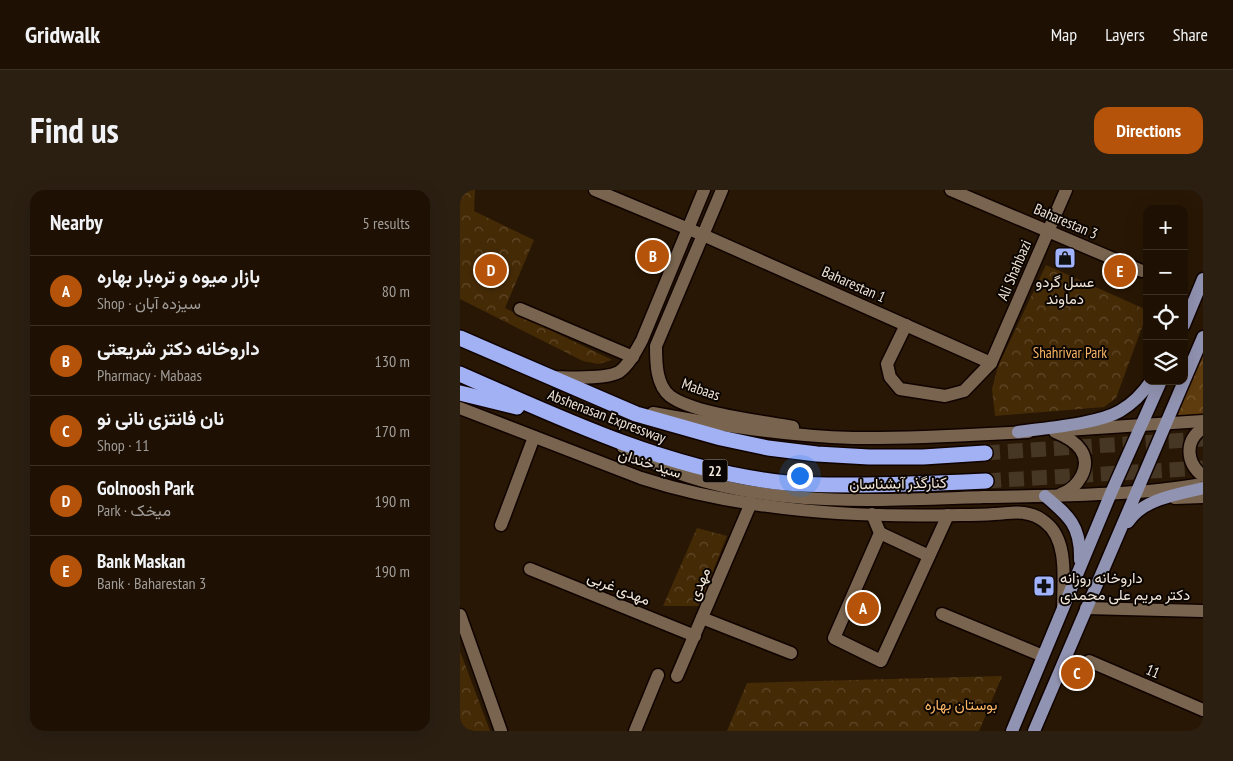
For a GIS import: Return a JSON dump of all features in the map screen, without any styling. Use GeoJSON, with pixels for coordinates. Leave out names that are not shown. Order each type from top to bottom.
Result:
{"type":"FeatureCollection","features":[{"type":"Feature","properties":{"kind":"highway","name":"Abshenasan Expressway"},"geometry":{"type":"LineString","coordinates":[[460,338],[636,414],[721,438],[768,448],[817,454],[869,457],[923,457],[984,453]]}},
{"type":"Feature","properties":{"kind":"highway","name":"Abshenasan Expressway"},"geometry":{"type":"LineString","coordinates":[[460,374],[625,445],[714,471],[764,481],[819,485],[900,485],[986,481]]}},
{"type":"Feature","properties":{"kind":"highway"},"geometry":{"type":"LineString","coordinates":[[460,393],[550,414]]}},
{"type":"Feature","properties":{"kind":"main road"},"geometry":{"type":"LineString","coordinates":[[1188,315],[1203,279]]}},
{"type":"Feature","properties":{"kind":"main road"},"geometry":{"type":"LineString","coordinates":[[1034,731],[1203,337]]}},
{"type":"Feature","properties":{"kind":"main road"},"geometry":{"type":"LineString","coordinates":[[1018,432],[1103,418],[1119,412],[1133,402],[1148,385]]}},
{"type":"Feature","properties":{"kind":"main road"},"geometry":{"type":"LineString","coordinates":[[1012,731],[1080,566],[1158,385]]}},
{"type":"Feature","properties":{"kind":"main road"},"geometry":{"type":"LineString","coordinates":[[1101,573],[1133,515],[1142,507],[1203,486]]}},
{"type":"Feature","properties":{"kind":"main road"},"geometry":{"type":"LineString","coordinates":[[1051,496],[1071,520],[1078,533],[1080,566]]}},
{"type":"Feature","properties":{"kind":"street","name":"Baharestan 1"},"geometry":{"type":"LineString","coordinates":[[595,190],[687,228],[992,363]]}},
{"type":"Feature","properties":{"kind":"street"},"geometry":{"type":"LineString","coordinates":[[550,377],[596,377],[618,372],[633,357],[642,340],[704,190]]}},
{"type":"Feature","properties":{"kind":"street","name":"Mabaas"},"geometry":{"type":"LineString","coordinates":[[722,190],[656,346],[656,362],[660,381],[670,396],[691,406],[718,413],[852,438]]}},
{"type":"Feature","properties":{"kind":"street","name":"Baharestan 3"},"geometry":{"type":"LineString","coordinates":[[951,190],[1142,271]]}},
{"type":"Feature","properties":{"kind":"street","name":"Ali Shahbazi"},"geometry":{"type":"LineString","coordinates":[[992,363],[1066,190]]}},
{"type":"Feature","properties":{"kind":"street"},"geometry":{"type":"LineString","coordinates":[[520,309],[633,357]]}},
{"type":"Feature","properties":{"kind":"street"},"geometry":{"type":"LineString","coordinates":[[906,325],[887,364],[890,376],[900,389],[945,396],[964,391],[992,363]]}},
{"type":"Feature","properties":{"kind":"street"},"geometry":{"type":"LineString","coordinates":[[615,405],[699,421],[780,433],[852,438],[906,438],[1203,421]]}},
{"type":"Feature","properties":{"kind":"street","name":"سید خندان"},"geometry":{"type":"LineString","coordinates":[[460,408],[668,487],[707,497],[800,510],[872,514],[948,515],[1024,512],[1036,516],[1047,524],[1056,536],[1061,550],[1063,608]]}},
{"type":"Feature","properties":{"kind":"street"},"geometry":{"type":"LineString","coordinates":[[1203,428],[1192,442],[1190,452],[1190,460],[1195,470],[1203,476]]}},
{"type":"Feature","properties":{"kind":"street"},"geometry":{"type":"LineString","coordinates":[[1051,496],[1069,491],[1076,485],[1084,472],[1082,451],[1073,441],[1053,430]]}},
{"type":"Feature","properties":{"kind":"street","name":"کنارگذر آبشناسان"},"geometry":{"type":"LineString","coordinates":[[605,436],[645,460],[678,474],[720,486],[764,493],[855,501],[1111,494],[1203,486]]}},
{"type":"Feature","properties":{"kind":"street"},"geometry":{"type":"LineString","coordinates":[[500,525],[534,437]]}},
{"type":"Feature","properties":{"kind":"street"},"geometry":{"type":"LineString","coordinates":[[1165,498],[1203,497]]}},
{"type":"Feature","properties":{"kind":"street","name":"مهدی"},"geometry":{"type":"LineString","coordinates":[[678,676],[751,504]]}},
{"type":"Feature","properties":{"kind":"street"},"geometry":{"type":"LineString","coordinates":[[872,514],[880,533],[929,556]]}},
{"type":"Feature","properties":{"kind":"street"},"geometry":{"type":"LineString","coordinates":[[880,533],[834,638],[881,661],[948,515]]}},
{"type":"Feature","properties":{"kind":"street","name":"مهدی غربی"},"geometry":{"type":"LineString","coordinates":[[530,569],[695,636]]}},
{"type":"Feature","properties":{"kind":"street"},"geometry":{"type":"LineString","coordinates":[[1086,608],[1202,611]]}},
{"type":"Feature","properties":{"kind":"street"},"geometry":{"type":"LineString","coordinates":[[942,614],[1042,656]]}},
{"type":"Feature","properties":{"kind":"street"},"geometry":{"type":"LineString","coordinates":[[460,615],[501,731]]}},
{"type":"Feature","properties":{"kind":"street"},"geometry":{"type":"LineString","coordinates":[[702,618],[791,653]]}},
{"type":"Feature","properties":{"kind":"street","name":"11"},"geometry":{"type":"LineString","coordinates":[[1089,661],[1203,710]]}},
{"type":"Feature","properties":{"kind":"street"},"geometry":{"type":"LineString","coordinates":[[635,731],[658,675]]}},
{"type":"Feature","properties":{"kind":"green space"},"geometry":{"type":"Polygon","coordinates":[[[460,190],[475,190],[474,211],[534,240],[505,308],[612,360],[598,364],[583,361],[460,299],[460,190]]]}},
{"type":"Feature","properties":{"kind":"green space","name":"Shahrivar Park"},"geometry":{"type":"Polygon","coordinates":[[[1046,265],[1143,308],[1143,325],[1116,398],[1104,407],[995,416],[992,389],[998,366],[1046,265]]]}},
{"type":"Feature","properties":{"kind":"green space"},"geometry":{"type":"Polygon","coordinates":[[[1203,354],[1203,415],[1179,417],[1178,413],[1203,354]]]}},
{"type":"Feature","properties":{"kind":"green space"},"geometry":{"type":"Polygon","coordinates":[[[697,528],[727,536],[699,606],[663,606],[697,528]]]}},
{"type":"Feature","properties":{"kind":"green space"},"geometry":{"type":"Polygon","coordinates":[[[460,651],[490,731],[460,731],[460,651]]]}},
{"type":"Feature","properties":{"kind":"green space","name":"بوستان بهاره"},"geometry":{"type":"Polygon","coordinates":[[[1002,676],[979,731],[727,731],[747,683],[1002,676]]]}},
{"type":"Feature","properties":{"kind":"tunnel"},"geometry":{"type":"LineString","coordinates":[[985,453],[1203,439]]}},
{"type":"Feature","properties":{"kind":"tunnel"},"geometry":{"type":"LineString","coordinates":[[986,481],[1203,468]]}},
{"type":"Feature","properties":{"kind":"place","name":"داروخانه دکتر شریعتی"},"geometry":{"type":"Point","coordinates":[653,256]}},
{"type":"Feature","properties":{"kind":"place","name":"عسل گردو دماوند"},"geometry":{"type":"Point","coordinates":[1065,258]}},
{"type":"Feature","properties":{"kind":"place","name":"Golnoosh Park"},"geometry":{"type":"Point","coordinates":[491,270]}},
{"type":"Feature","properties":{"kind":"place","name":"Bank Maskan"},"geometry":{"type":"Point","coordinates":[1120,271]}},
{"type":"Feature","properties":{"kind":"place","name":"داروخانه روزانه دکتر مریم علی محمدی"},"geometry":{"type":"Point","coordinates":[1044,586]}},
{"type":"Feature","properties":{"kind":"place","name":"بازار میوه و تره‌بار بهاره"},"geometry":{"type":"Point","coordinates":[863,608]}},
{"type":"Feature","properties":{"kind":"place","name":"نان فانتزی نانی نو"},"geometry":{"type":"Point","coordinates":[1077,673]}}]}
